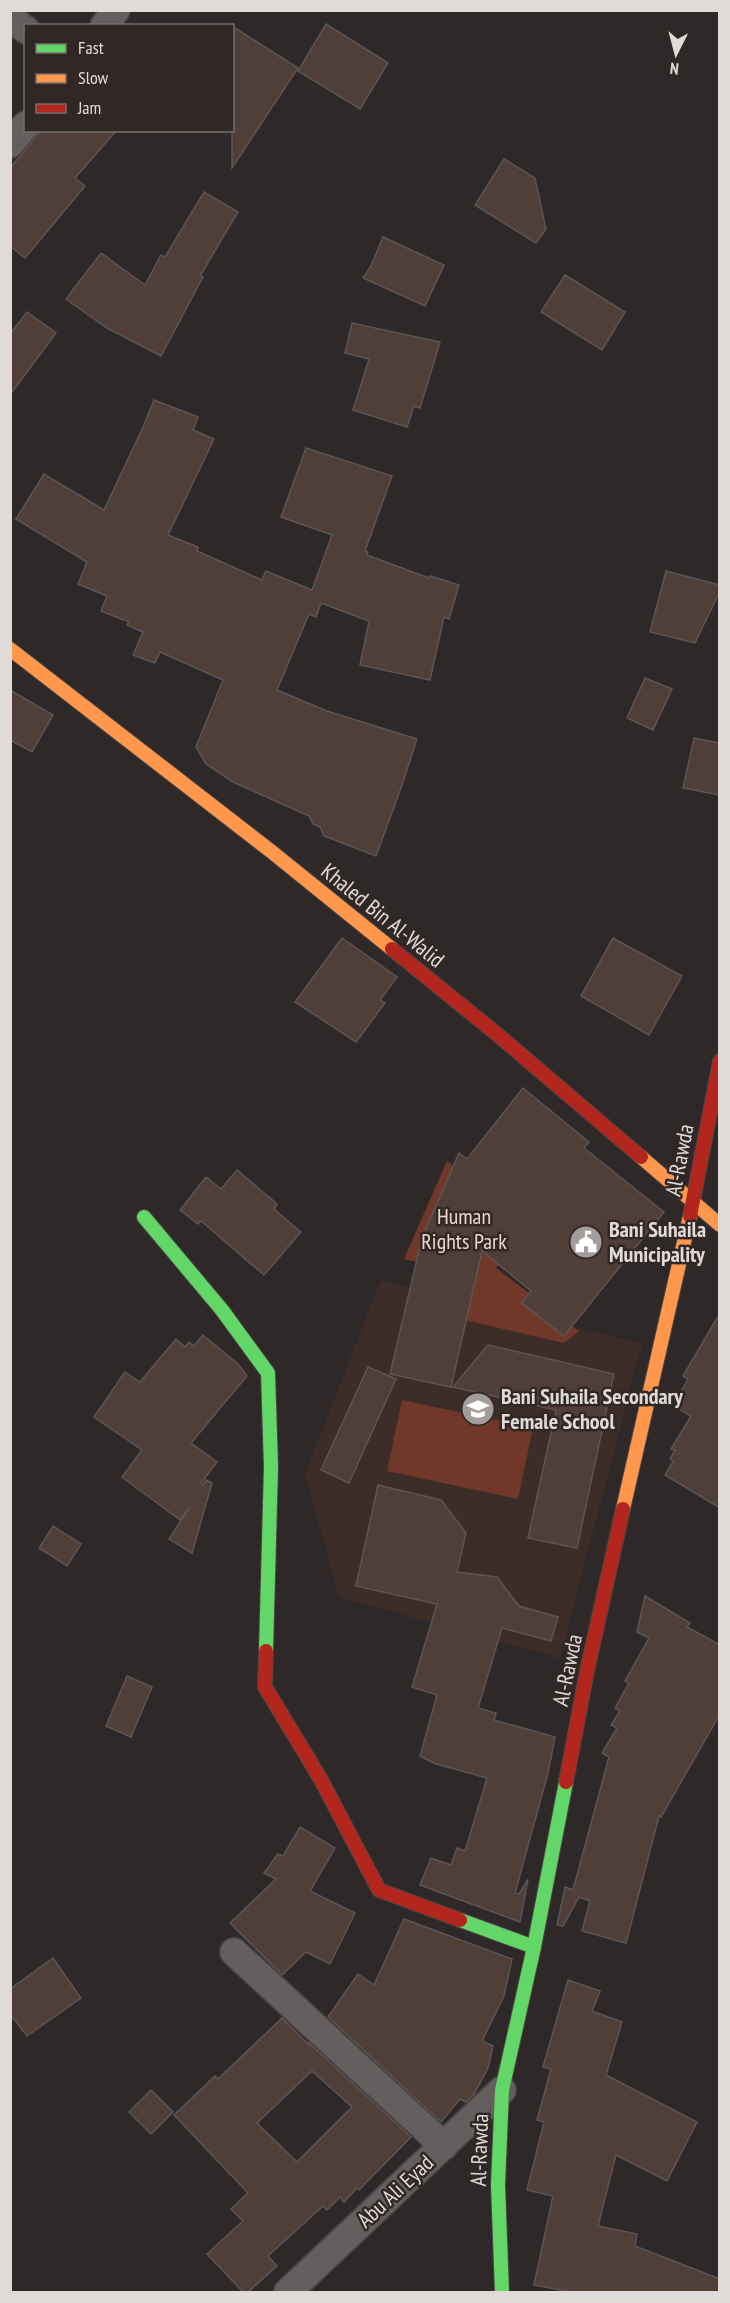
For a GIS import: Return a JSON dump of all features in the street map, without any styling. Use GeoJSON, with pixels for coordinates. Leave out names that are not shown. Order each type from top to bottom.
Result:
{"type":"FeatureCollection","features":[{"type":"Feature","properties":{"kind":"street"},"geometry":{"type":"LineString","coordinates":[[106,24],[116,10]]}},
{"type":"Feature","properties":{"kind":"street"},"geometry":{"type":"LineString","coordinates":[[10,18],[24,28]]}},
{"type":"Feature","properties":{"kind":"street"},"geometry":{"type":"LineString","coordinates":[[10,144],[24,127]]}},
{"type":"Feature","properties":{"kind":"street","name":"Khaled Bin Al-Walid"},"geometry":{"type":"LineString","coordinates":[[10,649],[272,852],[489,1027],[720,1225]]}},
{"type":"Feature","properties":{"kind":"street","name":"Al-Rawda"},"geometry":{"type":"LineString","coordinates":[[502,2292],[498,2185],[502,2090],[534,1947],[587,1671],[693,1201],[720,1060]]}},
{"type":"Feature","properties":{"kind":"street"},"geometry":{"type":"LineString","coordinates":[[144,1217],[222,1310],[267,1373],[272,1467],[265,1687],[320,1778],[379,1890],[534,1947]]}},
{"type":"Feature","properties":{"kind":"street"},"geometry":{"type":"LineString","coordinates":[[234,1952],[444,2146]]}},
{"type":"Feature","properties":{"kind":"street","name":"Abu Ali Eyad"},"geometry":{"type":"LineString","coordinates":[[288,2292],[502,2090]]}},
{"type":"Feature","properties":{"kind":"shaded area","name":"Bani Suhaila Secondary Female School"},"geometry":{"type":"Polygon","coordinates":[[[381,1280],[642,1344],[560,1658],[339,1597],[305,1474],[381,1280]]]}},
{"type":"Feature","properties":{"kind":"green space","name":"Human Rights Park"},"geometry":{"type":"Polygon","coordinates":[[[447,1161],[528,1225],[496,1268],[579,1331],[564,1343],[460,1319],[469,1274],[404,1259],[447,1161]]]}},
{"type":"Feature","properties":{"kind":"green space"},"geometry":{"type":"Polygon","coordinates":[[[402,1400],[533,1428],[518,1499],[387,1471],[402,1400]]]}},
{"type":"Feature","properties":{"kind":"building"},"geometry":{"type":"Polygon","coordinates":[[[326,24],[388,63],[360,109],[298,71],[326,24]]]}},
{"type":"Feature","properties":{"kind":"building"},"geometry":{"type":"Polygon","coordinates":[[[234,27],[298,68],[232,168],[232,132],[234,132],[234,27]]]}},
{"type":"Feature","properties":{"kind":"building"},"geometry":{"type":"Polygon","coordinates":[[[40,132],[115,132],[75,178],[85,186],[25,258],[10,246],[10,168],[40,132]]]}},
{"type":"Feature","properties":{"kind":"building"},"geometry":{"type":"Polygon","coordinates":[[[504,159],[535,178],[546,229],[536,243],[475,205],[504,159]]]}},
{"type":"Feature","properties":{"kind":"building"},"geometry":{"type":"Polygon","coordinates":[[[204,192],[238,212],[200,276],[203,277],[161,356],[107,328],[66,299],[101,253],[145,285],[161,255],[165,257],[204,192]]]}},
{"type":"Feature","properties":{"kind":"building"},"geometry":{"type":"Polygon","coordinates":[[[383,237],[444,265],[425,306],[363,278],[371,266],[383,237]]]}},
{"type":"Feature","properties":{"kind":"building"},"geometry":{"type":"Polygon","coordinates":[[[565,275],[625,312],[602,350],[541,312],[565,275]]]}},
{"type":"Feature","properties":{"kind":"building"},"geometry":{"type":"Polygon","coordinates":[[[27,312],[56,333],[10,395],[10,334],[27,312]]]}},
{"type":"Feature","properties":{"kind":"building"},"geometry":{"type":"Polygon","coordinates":[[[352,323],[440,342],[420,408],[414,406],[407,427],[353,410],[369,359],[345,353],[352,323]]]}},
{"type":"Feature","properties":{"kind":"building"},"geometry":{"type":"Polygon","coordinates":[[[154,400],[198,417],[193,430],[214,439],[168,535],[198,547],[197,551],[262,580],[266,571],[312,590],[332,535],[281,517],[306,448],[392,476],[365,551],[368,552],[367,555],[429,578],[430,576],[459,585],[449,619],[444,617],[430,680],[360,665],[369,621],[321,603],[316,617],[309,614],[277,690],[327,711],[417,739],[376,856],[324,836],[320,827],[313,824],[309,816],[233,782],[206,764],[196,747],[223,680],[160,652],[155,663],[133,655],[143,632],[127,625],[129,622],[101,611],[107,596],[78,584],[87,562],[16,519],[44,474],[104,510],[154,400]]]}},
{"type":"Feature","properties":{"kind":"building"},"geometry":{"type":"Polygon","coordinates":[[[666,571],[720,585],[720,591],[695,643],[650,632],[666,571]]]}},
{"type":"Feature","properties":{"kind":"building"},"geometry":{"type":"Polygon","coordinates":[[[645,678],[672,689],[653,730],[627,718],[645,678]]]}},
{"type":"Feature","properties":{"kind":"building"},"geometry":{"type":"Polygon","coordinates":[[[10,690],[53,715],[32,752],[10,740],[10,690]]]}},
{"type":"Feature","properties":{"kind":"building"},"geometry":{"type":"Polygon","coordinates":[[[694,738],[720,743],[720,795],[683,788],[694,738]]]}},
{"type":"Feature","properties":{"kind":"building"},"geometry":{"type":"Polygon","coordinates":[[[342,938],[397,977],[380,1000],[385,1003],[356,1042],[295,1002],[342,938]]]}},
{"type":"Feature","properties":{"kind":"building"},"geometry":{"type":"Polygon","coordinates":[[[613,938],[682,976],[649,1035],[581,996],[613,938]]]}},
{"type":"Feature","properties":{"kind":"building"},"geometry":{"type":"Polygon","coordinates":[[[523,1088],[589,1142],[584,1148],[664,1212],[564,1336],[522,1303],[531,1291],[482,1251],[451,1387],[390,1374],[422,1238],[459,1153],[467,1159],[523,1088]]]}},
{"type":"Feature","properties":{"kind":"building"},"geometry":{"type":"Polygon","coordinates":[[[237,1170],[277,1204],[274,1209],[301,1232],[264,1275],[201,1221],[198,1224],[180,1210],[206,1177],[221,1189],[237,1170]]]}},
{"type":"Feature","properties":{"kind":"building"},"geometry":{"type":"Polygon","coordinates":[[[720,1313],[720,1508],[665,1475],[673,1461],[670,1459],[675,1450],[671,1449],[691,1416],[677,1408],[684,1396],[680,1394],[688,1379],[683,1376],[720,1313]]]}},
{"type":"Feature","properties":{"kind":"building"},"geometry":{"type":"Polygon","coordinates":[[[203,1335],[238,1364],[247,1376],[191,1443],[217,1462],[201,1483],[203,1485],[206,1480],[212,1483],[192,1553],[169,1539],[189,1508],[180,1520],[122,1477],[142,1450],[94,1417],[125,1372],[140,1382],[176,1339],[185,1347],[189,1342],[194,1346],[203,1335]]]}},
{"type":"Feature","properties":{"kind":"building"},"geometry":{"type":"Polygon","coordinates":[[[488,1345],[614,1374],[577,1548],[528,1538],[556,1410],[453,1387],[488,1345]]]}},
{"type":"Feature","properties":{"kind":"building"},"geometry":{"type":"Polygon","coordinates":[[[368,1367],[396,1379],[349,1483],[321,1470],[368,1367]]]}},
{"type":"Feature","properties":{"kind":"building"},"geometry":{"type":"Polygon","coordinates":[[[378,1485],[441,1500],[466,1533],[457,1572],[497,1577],[519,1606],[558,1617],[551,1641],[502,1628],[478,1708],[496,1713],[494,1720],[555,1737],[548,1773],[515,1893],[519,1894],[528,1879],[520,1922],[420,1885],[431,1858],[451,1865],[457,1848],[465,1851],[487,1778],[436,1764],[420,1756],[437,1695],[412,1687],[437,1604],[356,1586],[378,1485]]]}},
{"type":"Feature","properties":{"kind":"building"},"geometry":{"type":"Polygon","coordinates":[[[53,1526],[81,1544],[67,1566],[39,1548],[53,1526]]]}},
{"type":"Feature","properties":{"kind":"building"},"geometry":{"type":"Polygon","coordinates":[[[645,1596],[690,1623],[687,1627],[720,1645],[720,1714],[661,1817],[659,1816],[626,1943],[582,1931],[590,1901],[579,1897],[563,1926],[557,1925],[565,1887],[573,1890],[609,1757],[602,1753],[617,1728],[611,1725],[620,1711],[615,1708],[629,1683],[625,1681],[649,1638],[637,1632],[645,1596]]]}},
{"type":"Feature","properties":{"kind":"building"},"geometry":{"type":"Polygon","coordinates":[[[127,1676],[152,1687],[131,1737],[106,1726],[127,1676]]]}},
{"type":"Feature","properties":{"kind":"building"},"geometry":{"type":"Polygon","coordinates":[[[300,1827],[335,1848],[310,1891],[355,1913],[330,1964],[306,1952],[282,1975],[230,1923],[276,1879],[264,1873],[278,1854],[283,1856],[300,1827]]]}},
{"type":"Feature","properties":{"kind":"building"},"geometry":{"type":"Polygon","coordinates":[[[404,1919],[512,1959],[504,1996],[482,2041],[493,2046],[488,2068],[473,2096],[466,2102],[460,2099],[441,2122],[328,2017],[358,1974],[374,1985],[404,1919]]]}},
{"type":"Feature","properties":{"kind":"building"},"geometry":{"type":"Polygon","coordinates":[[[53,1958],[81,1998],[27,2036],[10,2014],[10,1989],[53,1958]]]}},
{"type":"Feature","properties":{"kind":"building"},"geometry":{"type":"Polygon","coordinates":[[[568,1980],[600,1991],[592,2011],[622,2022],[606,2075],[697,2122],[667,2181],[616,2155],[598,2226],[637,2234],[635,2246],[720,2279],[720,2292],[571,2292],[534,2285],[553,2196],[527,2190],[544,2122],[537,2120],[551,2069],[543,2067],[568,1980]]]}},
{"type":"Feature","properties":{"kind":"building"},"geometry":{"type":"Polygon","coordinates":[[[282,2018],[411,2137],[359,2190],[357,2188],[344,2202],[340,2197],[327,2210],[323,2206],[268,2256],[277,2266],[248,2292],[243,2292],[207,2254],[243,2221],[231,2209],[248,2193],[174,2115],[215,2076],[218,2079],[282,2018]],[[312,2071],[257,2123],[297,2162],[352,2107],[312,2071]]]}},
{"type":"Feature","properties":{"kind":"building"},"geometry":{"type":"Polygon","coordinates":[[[151,2090],[173,2112],[151,2134],[129,2112],[151,2090]]]}},
{"type":"Feature","properties":{"kind":"traffic: fast"},"geometry":{"type":"LineString","coordinates":[[144,1217],[222,1310],[268,1373],[271,1467],[266,1651]]}},
{"type":"Feature","properties":{"kind":"traffic: fast"},"geometry":{"type":"LineString","coordinates":[[502,2292],[498,2185],[502,2090],[534,1947],[566,1782]]}},
{"type":"Feature","properties":{"kind":"traffic: fast"},"geometry":{"type":"LineString","coordinates":[[460,1920],[534,1947]]}},
{"type":"Feature","properties":{"kind":"traffic: slow"},"geometry":{"type":"LineString","coordinates":[[10,649],[272,852],[392,949]]}},
{"type":"Feature","properties":{"kind":"traffic: slow"},"geometry":{"type":"LineString","coordinates":[[641,1157],[720,1225]]}},
{"type":"Feature","properties":{"kind":"traffic: slow"},"geometry":{"type":"LineString","coordinates":[[623,1509],[690,1216]]}},
{"type":"Feature","properties":{"kind":"traffic: jam"},"geometry":{"type":"LineString","coordinates":[[392,949],[498,1035],[641,1157]]}},
{"type":"Feature","properties":{"kind":"traffic: jam"},"geometry":{"type":"LineString","coordinates":[[690,1216],[720,1061]]}},
{"type":"Feature","properties":{"kind":"traffic: jam"},"geometry":{"type":"LineString","coordinates":[[566,1782],[587,1671],[623,1509]]}},
{"type":"Feature","properties":{"kind":"traffic: jam"},"geometry":{"type":"LineString","coordinates":[[266,1651],[265,1687],[320,1778],[379,1890],[460,1920]]}},
{"type":"Feature","properties":{"kind":"place","name":"Bani Suhaila Municipality"},"geometry":{"type":"Point","coordinates":[586,1242]}},
{"type":"Feature","properties":{"kind":"place","name":"Bani Suhaila Secondary Female School"},"geometry":{"type":"Point","coordinates":[478,1409]}}]}
